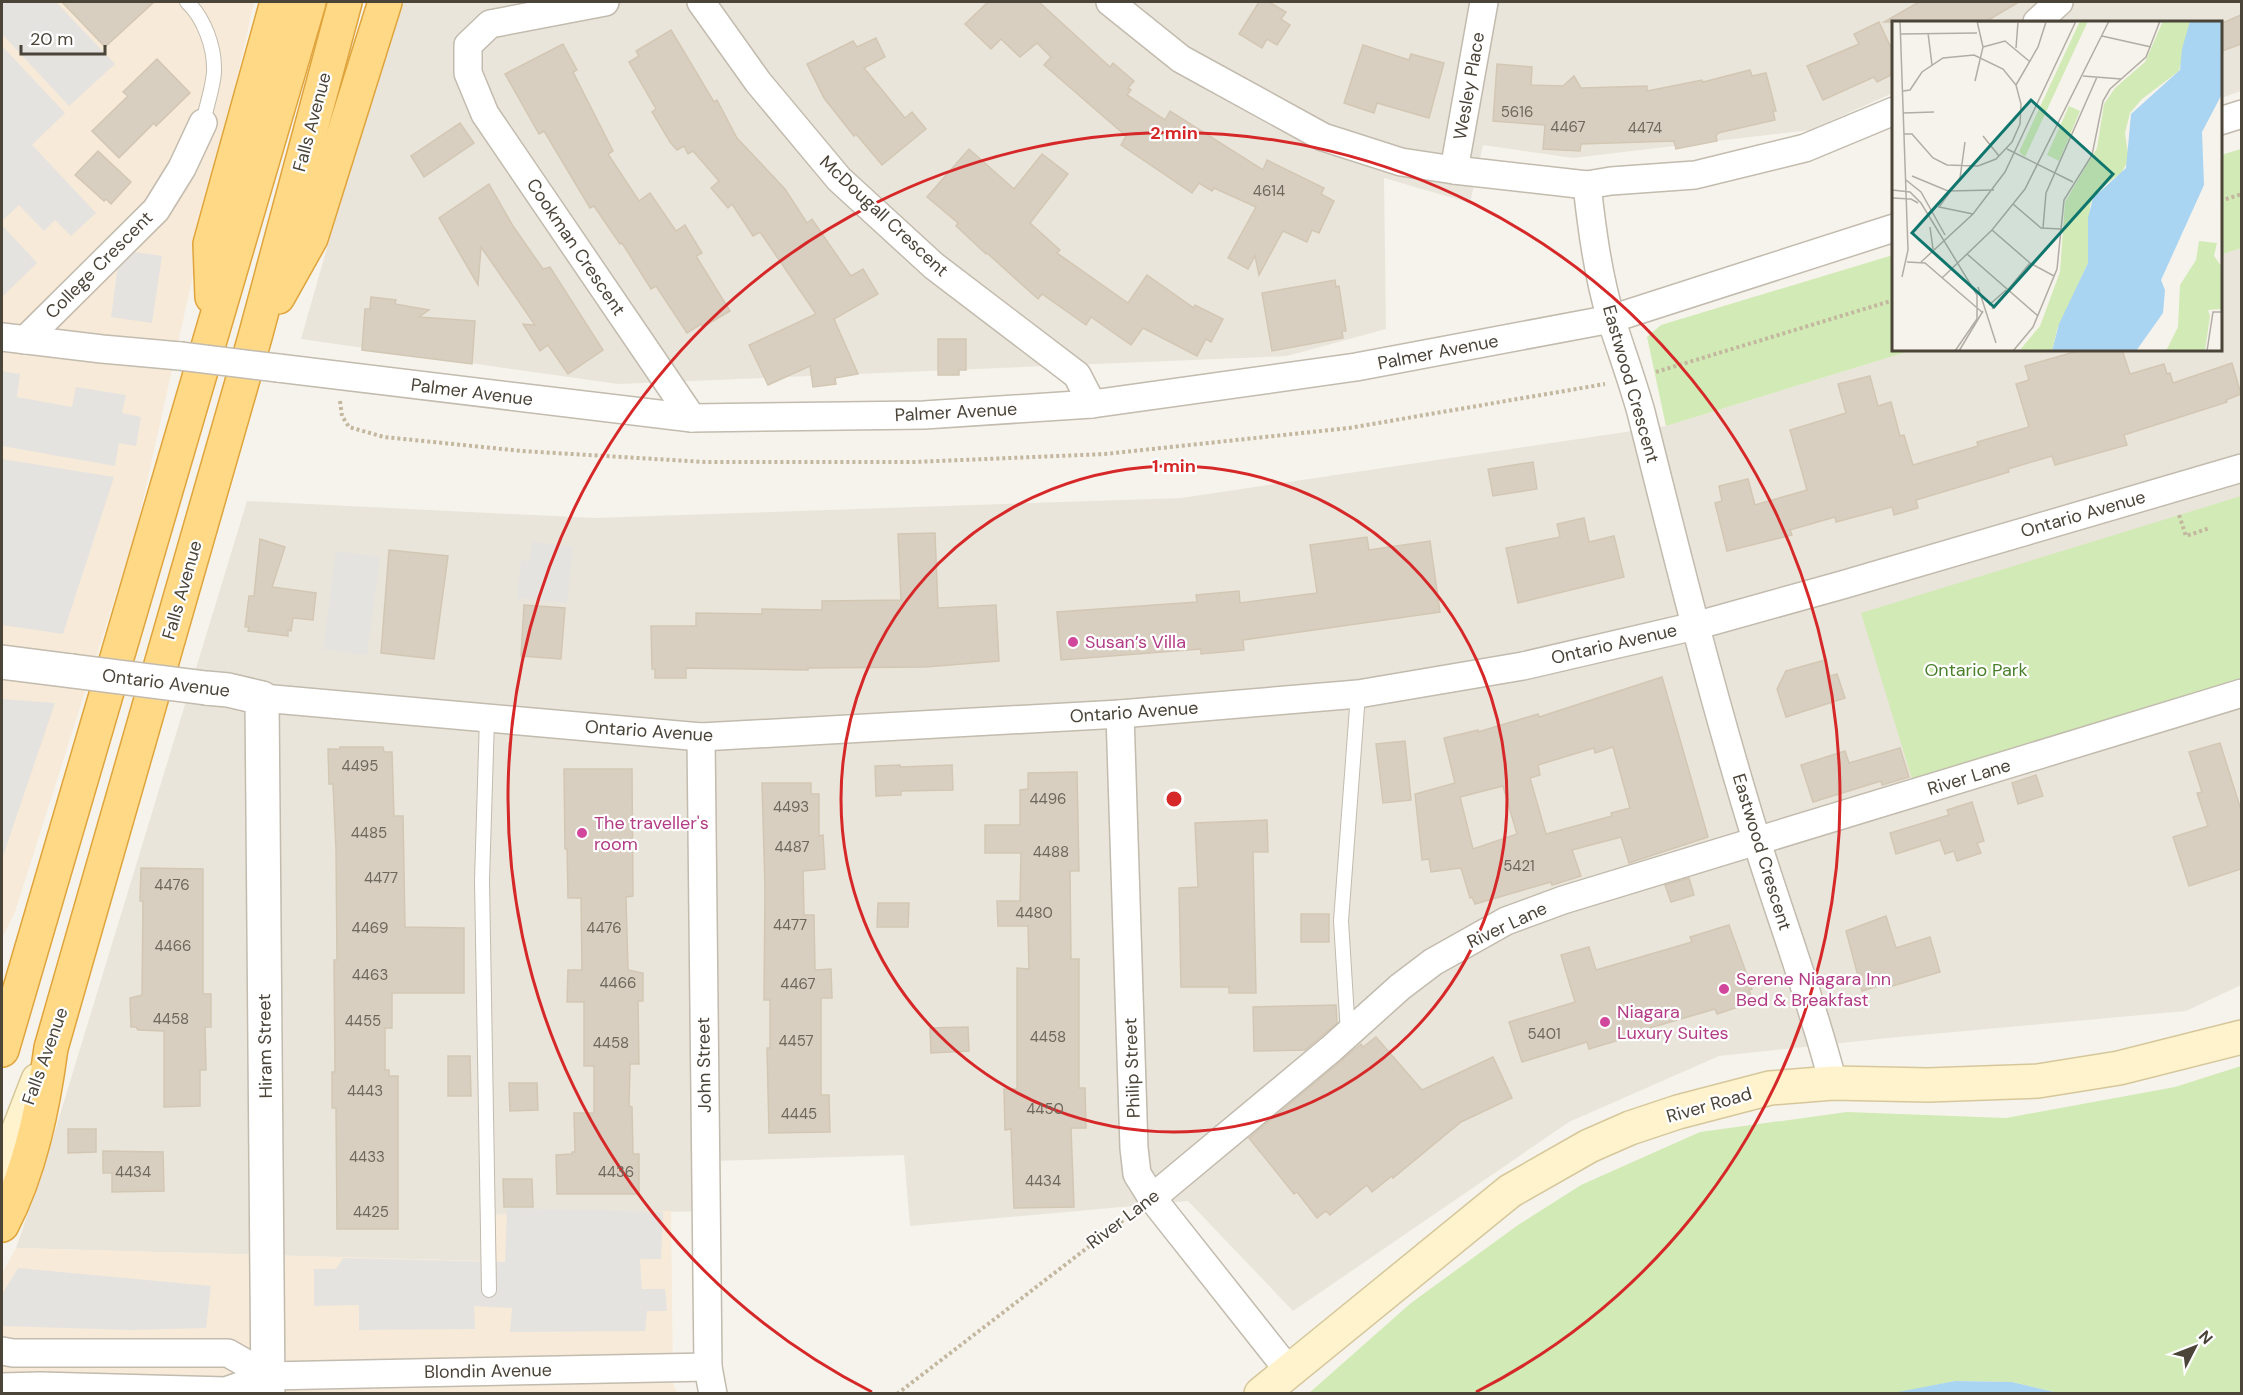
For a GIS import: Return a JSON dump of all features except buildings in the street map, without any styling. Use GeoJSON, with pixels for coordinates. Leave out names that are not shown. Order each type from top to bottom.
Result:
{"type":"FeatureCollection","features":[{"type":"Feature","properties":{"kind":"highway"},"geometry":{"type":"LineString","coordinates":[[214,320],[210,244],[277,2]]}},
{"type":"Feature","properties":{"kind":"highway","name":"Falls Avenue"},"geometry":{"type":"LineString","coordinates":[[2,1050],[309,2]]}},
{"type":"Feature","properties":{"kind":"highway","name":"Falls Avenue"},"geometry":{"type":"LineString","coordinates":[[51,1048],[255,337],[345,2]]}},
{"type":"Feature","properties":{"kind":"highway"},"geometry":{"type":"LineString","coordinates":[[255,337],[311,238],[385,2]]}},
{"type":"Feature","properties":{"kind":"highway"},"geometry":{"type":"LineString","coordinates":[[2,1225],[11,1208],[22,1176],[44,1102],[51,1048]]}},
{"type":"Feature","properties":{"kind":"main road","name":"River Road"},"geometry":{"type":"LineString","coordinates":[[1261,1394],[1510,1191],[1589,1146],[1630,1128],[1770,1088],[1833,1083],[1928,1086],[2038,1081],[2120,1068],[2241,1037]]}},
{"type":"Feature","properties":{"kind":"main road","name":"Falls Avenue"},"geometry":{"type":"LineString","coordinates":[[2,1173],[51,1048]]}},
{"type":"Feature","properties":{"kind":"street","name":"Cookman Crescent"},"geometry":{"type":"LineString","coordinates":[[605,2],[490,24],[468,45],[468,73],[485,114],[692,418]]}},
{"type":"Feature","properties":{"kind":"street","name":"McDougall Crescent"},"geometry":{"type":"LineString","coordinates":[[701,2],[758,82],[839,179],[934,267],[1077,375],[1092,404]]}},
{"type":"Feature","properties":{"kind":"street"},"geometry":{"type":"LineString","coordinates":[[1110,2],[1181,59],[1323,137],[1401,162],[1454,170],[1587,185],[1611,180],[1695,175],[1805,148],[1892,111]]}},
{"type":"Feature","properties":{"kind":"street","name":"Wesley Place"},"geometry":{"type":"LineString","coordinates":[[1454,170],[1484,2]]}},
{"type":"Feature","properties":{"kind":"street"},"geometry":{"type":"LineString","coordinates":[[2038,21],[2059,2]]}},
{"type":"Feature","properties":{"kind":"street"},"geometry":{"type":"LineString","coordinates":[[2222,120],[2241,114]]}},
{"type":"Feature","properties":{"kind":"street","name":"College Crescent"},"geometry":{"type":"LineString","coordinates":[[13,339],[156,210],[182,168],[202,123]]}},
{"type":"Feature","properties":{"kind":"street","name":"Eastwood Crescent"},"geometry":{"type":"LineString","coordinates":[[1587,185],[1592,229],[1611,319],[1632,379],[1695,626],[1757,841],[1820,1030],[1833,1083]]}},
{"type":"Feature","properties":{"kind":"street","name":"Palmer Avenue"},"geometry":{"type":"LineString","coordinates":[[13,339],[180,356],[692,418],[924,415],[1092,404],[1356,367],[1611,319],[1892,228]]}},
{"type":"Feature","properties":{"kind":"street","name":"Ontario Avenue"},"geometry":{"type":"LineString","coordinates":[[2,662],[228,690],[262,698],[700,736],[1120,714],[1358,694],[1523,666],[1695,626],[2241,468]]}},
{"type":"Feature","properties":{"kind":"street","name":"River Lane"},"geometry":{"type":"LineString","coordinates":[[1152,1198],[1348,1034],[1400,987],[1433,962],[1506,921],[1563,900],[2241,693]]}},
{"type":"Feature","properties":{"kind":"street","name":"Hiram Street"},"geometry":{"type":"LineString","coordinates":[[262,698],[268,1385]]}},
{"type":"Feature","properties":{"kind":"street","name":"Philip Street"},"geometry":{"type":"LineString","coordinates":[[1120,714],[1134,1148],[1137,1174],[1152,1198],[1289,1371]]}},
{"type":"Feature","properties":{"kind":"street","name":"John Street"},"geometry":{"type":"LineString","coordinates":[[700,736],[708,1367],[713,1394]]}},
{"type":"Feature","properties":{"kind":"street"},"geometry":{"type":"LineString","coordinates":[[2,1351],[13,1353],[228,1353],[268,1385]]}},
{"type":"Feature","properties":{"kind":"street","name":"Blondin Avenue"},"geometry":{"type":"LineString","coordinates":[[2,1387],[226,1391],[268,1385],[708,1367]]}},
{"type":"Feature","properties":{"kind":"lane"},"geometry":{"type":"LineString","coordinates":[[187,2],[198,13],[213,52],[214,72],[202,123]]}},
{"type":"Feature","properties":{"kind":"lane"},"geometry":{"type":"LineString","coordinates":[[1348,1034],[1341,921],[1358,694]]}},
{"type":"Feature","properties":{"kind":"lane"},"geometry":{"type":"LineString","coordinates":[[487,718],[482,880],[489,1290]]}},
{"type":"Feature","properties":{"kind":"path"},"geometry":{"type":"LineString","coordinates":[[2222,200],[2241,194]]}},
{"type":"Feature","properties":{"kind":"path"},"geometry":{"type":"LineString","coordinates":[[338,376],[342,416],[349,427],[384,437]]}},
{"type":"Feature","properties":{"kind":"path"},"geometry":{"type":"LineString","coordinates":[[2170,488],[2186,536],[2210,528]]}},
{"type":"Feature","properties":{"kind":"path","name":"River Lane"},"geometry":{"type":"LineString","coordinates":[[897,1394],[1152,1198]]}},
{"type":"Feature","properties":{"kind":"shaded area"},"geometry":{"type":"Polygon","coordinates":[[[2,2],[254,2],[136,531],[15,912],[2,938],[2,2]]]}},
{"type":"Feature","properties":{"kind":"shaded area"},"geometry":{"type":"Polygon","coordinates":[[[2,2],[56,2],[115,64],[69,106],[2,34],[2,2]]]}},
{"type":"Feature","properties":{"kind":"shaded area"},"geometry":{"type":"Polygon","coordinates":[[[397,2],[2241,2],[2241,91],[2222,98],[2222,21],[1892,21],[1892,93],[1810,130],[1573,158],[1483,145],[1470,203],[1384,178],[1386,329],[1287,356],[618,384],[301,339],[397,2]]]}},
{"type":"Feature","properties":{"kind":"shaded area"},"geometry":{"type":"Polygon","coordinates":[[[2,46],[65,113],[32,145],[96,213],[71,236],[55,220],[44,231],[19,205],[2,221],[2,46]]]}},
{"type":"Feature","properties":{"kind":"shaded area"},"geometry":{"type":"Polygon","coordinates":[[[2,225],[37,263],[2,297],[2,225]]]}},
{"type":"Feature","properties":{"kind":"shaded area"},"geometry":{"type":"Polygon","coordinates":[[[2241,248],[2241,985],[2186,1011],[1719,1056],[1569,1122],[1293,1311],[1188,1201],[910,1226],[904,1155],[713,1161],[715,1211],[483,1215],[483,1261],[16,1248],[44,1167],[247,501],[594,518],[1181,498],[1666,426],[1910,351],[2222,351],[2222,255],[2241,248]]]}},
{"type":"Feature","properties":{"kind":"shaded area"},"geometry":{"type":"Polygon","coordinates":[[[120,250],[162,256],[152,323],[111,317],[120,250]]]}},
{"type":"Feature","properties":{"kind":"shaded area"},"geometry":{"type":"Polygon","coordinates":[[[2,371],[20,374],[17,397],[72,407],[76,387],[126,395],[122,413],[141,417],[136,446],[119,443],[115,466],[2,446],[2,371]]]}},
{"type":"Feature","properties":{"kind":"shaded area"},"geometry":{"type":"Polygon","coordinates":[[[2,459],[114,477],[63,634],[2,625],[2,459]]]}},
{"type":"Feature","properties":{"kind":"shaded area"},"geometry":{"type":"Polygon","coordinates":[[[532,542],[573,546],[567,603],[517,598],[521,560],[530,561],[532,542]]]}},
{"type":"Feature","properties":{"kind":"shaded area"},"geometry":{"type":"Polygon","coordinates":[[[336,551],[380,557],[367,655],[323,649],[336,551]]]}},
{"type":"Feature","properties":{"kind":"shaded area"},"geometry":{"type":"Polygon","coordinates":[[[2,699],[55,703],[2,859],[2,699]]]}},
{"type":"Feature","properties":{"kind":"shaded area"},"geometry":{"type":"Polygon","coordinates":[[[507,1208],[663,1212],[661,1259],[640,1259],[642,1289],[665,1289],[667,1311],[647,1311],[645,1331],[510,1332],[512,1308],[474,1306],[475,1329],[359,1330],[359,1305],[314,1306],[314,1269],[336,1269],[343,1258],[505,1262],[507,1208]]]}},
{"type":"Feature","properties":{"kind":"shaded area"},"geometry":{"type":"Polygon","coordinates":[[[671,1211],[673,1383],[677,1393],[2,1394],[2,1273],[16,1248],[482,1261],[483,1215],[671,1211]]]}},
{"type":"Feature","properties":{"kind":"shaded area"},"geometry":{"type":"Polygon","coordinates":[[[18,1268],[211,1286],[206,1328],[130,1330],[2,1326],[3,1293],[18,1268]]]}},
{"type":"Feature","properties":{"kind":"green space"},"geometry":{"type":"Polygon","coordinates":[[[2241,149],[2241,248],[2222,255],[2222,155],[2241,149]]]}},
{"type":"Feature","properties":{"kind":"green space"},"geometry":{"type":"Polygon","coordinates":[[[1892,255],[1892,351],[1910,351],[1666,426],[1647,337],[1661,325],[1892,255]]]}},
{"type":"Feature","properties":{"kind":"green space","name":"Ontario Park"},"geometry":{"type":"Polygon","coordinates":[[[2241,496],[2241,678],[1913,782],[1861,613],[2241,496]]]}},
{"type":"Feature","properties":{"kind":"green space"},"geometry":{"type":"Polygon","coordinates":[[[2241,1066],[2241,1393],[2058,1393],[2012,1382],[1955,1381],[1893,1394],[1308,1394],[1411,1303],[1518,1225],[1581,1185],[1700,1132],[1847,1112],[2006,1118],[2175,1087],[2241,1066]]]}},
{"type":"Feature","properties":{"kind":"water"},"geometry":{"type":"Polygon","coordinates":[[[1955,1381],[2012,1382],[2058,1393],[1893,1393],[1955,1381]]]}},
{"type":"Feature","properties":{"kind":"place","name":"Susan’s Villa"},"geometry":{"type":"Point","coordinates":[1073,642]}},
{"type":"Feature","properties":{"kind":"place","name":"The traveller's room"},"geometry":{"type":"Point","coordinates":[582,833]}},
{"type":"Feature","properties":{"kind":"place","name":"Serene Niagara Inn Bed & Breakfast"},"geometry":{"type":"Point","coordinates":[1724,989]}},
{"type":"Feature","properties":{"kind":"place","name":"Niagara Luxury Suites"},"geometry":{"type":"Point","coordinates":[1605,1022]}}]}
